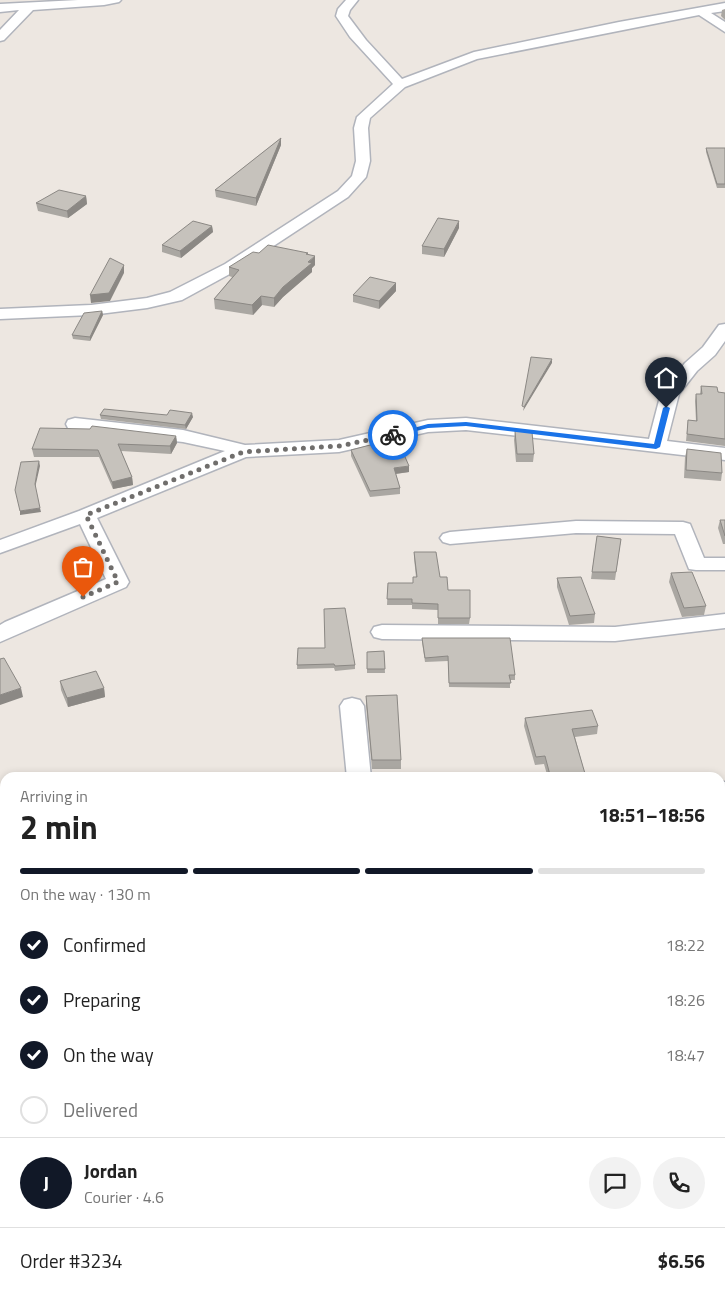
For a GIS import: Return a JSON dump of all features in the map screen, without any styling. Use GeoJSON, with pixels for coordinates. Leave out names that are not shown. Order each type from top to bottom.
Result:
{"type":"FeatureCollection","features":[{"type":"Feature","properties":{"kind":"street"},"geometry":{"type":"LineString","coordinates":[[0,8],[115,0]]}},
{"type":"Feature","properties":{"kind":"street"},"geometry":{"type":"LineString","coordinates":[[352,0],[344,9],[342,16],[352,32],[378,57],[400,84]]}},
{"type":"Feature","properties":{"kind":"street"},"geometry":{"type":"LineString","coordinates":[[0,37],[30,6]]}},
{"type":"Feature","properties":{"kind":"street"},"geometry":{"type":"LineString","coordinates":[[0,314],[91,310],[124,306],[176,296],[196,288],[342,194],[359,177],[363,161],[361,128],[364,117],[400,84],[474,56],[619,26],[725,7]]}},
{"type":"Feature","properties":{"kind":"street"},"geometry":{"type":"LineString","coordinates":[[701,11],[725,28]]}},
{"type":"Feature","properties":{"kind":"street"},"geometry":{"type":"LineString","coordinates":[[656,447],[670,393],[691,367],[709,351],[725,329]]}},
{"type":"Feature","properties":{"kind":"street"},"geometry":{"type":"LineString","coordinates":[[75,424],[192,438],[230,446],[243,452]]}},
{"type":"Feature","properties":{"kind":"street"},"geometry":{"type":"LineString","coordinates":[[0,547],[86,515],[243,452],[339,446],[428,426],[466,424],[725,454]]}},
{"type":"Feature","properties":{"kind":"street"},"geometry":{"type":"LineString","coordinates":[[0,635],[13,627],[118,582],[86,515]]}},
{"type":"Feature","properties":{"kind":"street"},"geometry":{"type":"LineString","coordinates":[[450,538],[576,527],[683,528],[696,564],[725,564]]}},
{"type":"Feature","properties":{"kind":"street"},"geometry":{"type":"LineString","coordinates":[[382,632],[616,634],[725,621]]}},
{"type":"Feature","properties":{"kind":"street"},"geometry":{"type":"LineString","coordinates":[[352,706],[358,772]]}},
{"type":"Feature","properties":{"kind":"building"},"geometry":{"type":"Polygon","coordinates":[[[281,138],[256,198],[215,190],[281,138]]]}},
{"type":"Feature","properties":{"kind":"building"},"geometry":{"type":"Polygon","coordinates":[[[706,148],[725,148],[725,184],[717,184],[706,148]]]}},
{"type":"Feature","properties":{"kind":"building"},"geometry":{"type":"Polygon","coordinates":[[[59,190],[86,196],[67,211],[36,203],[59,190]]]}},
{"type":"Feature","properties":{"kind":"building"},"geometry":{"type":"Polygon","coordinates":[[[438,218],[459,221],[444,249],[422,246],[438,218]]]}},
{"type":"Feature","properties":{"kind":"building"},"geometry":{"type":"Polygon","coordinates":[[[193,221],[212,226],[180,251],[162,245],[193,221]]]}},
{"type":"Feature","properties":{"kind":"building"},"geometry":{"type":"Polygon","coordinates":[[[268,245],[315,256],[308,262],[312,263],[283,287],[274,298],[261,296],[252,305],[214,299],[239,270],[229,267],[253,252],[259,253],[268,245]]]}},
{"type":"Feature","properties":{"kind":"building"},"geometry":{"type":"Polygon","coordinates":[[[110,258],[124,265],[109,293],[90,295],[110,258]]]}},
{"type":"Feature","properties":{"kind":"building"},"geometry":{"type":"Polygon","coordinates":[[[370,277],[396,283],[379,301],[353,295],[370,277]]]}},
{"type":"Feature","properties":{"kind":"building"},"geometry":{"type":"Polygon","coordinates":[[[102,311],[90,337],[72,335],[84,313],[102,311]]]}},
{"type":"Feature","properties":{"kind":"building"},"geometry":{"type":"Polygon","coordinates":[[[531,357],[552,359],[524,407],[522,406],[531,357]]]}},
{"type":"Feature","properties":{"kind":"building"},"geometry":{"type":"Polygon","coordinates":[[[701,386],[717,387],[718,392],[725,393],[725,439],[687,434],[688,420],[697,421],[696,394],[702,394],[701,386]]]}},
{"type":"Feature","properties":{"kind":"building"},"geometry":{"type":"Polygon","coordinates":[[[104,409],[167,415],[170,410],[192,413],[185,425],[100,415],[104,409]]]}},
{"type":"Feature","properties":{"kind":"building"},"geometry":{"type":"Polygon","coordinates":[[[92,426],[176,436],[170,446],[118,444],[132,477],[112,482],[98,450],[32,449],[40,428],[90,429],[92,426]]]}},
{"type":"Feature","properties":{"kind":"building"},"geometry":{"type":"Polygon","coordinates":[[[515,431],[532,432],[534,454],[517,454],[515,431]]]}},
{"type":"Feature","properties":{"kind":"building"},"geometry":{"type":"Polygon","coordinates":[[[393,439],[402,450],[409,466],[394,468],[400,488],[370,491],[351,450],[393,439]]]}},
{"type":"Feature","properties":{"kind":"building"},"geometry":{"type":"Polygon","coordinates":[[[687,449],[721,453],[722,473],[686,470],[687,449]]]}},
{"type":"Feature","properties":{"kind":"building"},"geometry":{"type":"Polygon","coordinates":[[[39,461],[35,484],[40,508],[20,511],[15,490],[21,462],[39,461]]]}},
{"type":"Feature","properties":{"kind":"building"},"geometry":{"type":"Polygon","coordinates":[[[720,520],[725,520],[725,536],[720,520]]]}},
{"type":"Feature","properties":{"kind":"building"},"geometry":{"type":"Polygon","coordinates":[[[597,536],[621,539],[616,572],[592,572],[597,536]]]}},
{"type":"Feature","properties":{"kind":"building"},"geometry":{"type":"Polygon","coordinates":[[[414,552],[436,552],[440,577],[447,577],[448,590],[470,590],[470,618],[438,618],[438,604],[412,603],[412,599],[387,599],[388,583],[413,583],[413,577],[417,577],[414,552]]]}},
{"type":"Feature","properties":{"kind":"building"},"geometry":{"type":"Polygon","coordinates":[[[692,572],[706,606],[684,608],[671,573],[692,572]]]}},
{"type":"Feature","properties":{"kind":"building"},"geometry":{"type":"Polygon","coordinates":[[[581,577],[595,614],[570,616],[557,578],[581,577]]]}},
{"type":"Feature","properties":{"kind":"building"},"geometry":{"type":"Polygon","coordinates":[[[345,608],[355,665],[297,665],[298,648],[325,648],[324,609],[345,608]]]}},
{"type":"Feature","properties":{"kind":"building"},"geometry":{"type":"Polygon","coordinates":[[[422,638],[510,638],[515,675],[509,675],[511,683],[449,683],[448,656],[425,658],[422,638]]]}},
{"type":"Feature","properties":{"kind":"building"},"geometry":{"type":"Polygon","coordinates":[[[384,651],[385,669],[367,669],[367,652],[384,651]]]}},
{"type":"Feature","properties":{"kind":"building"},"geometry":{"type":"Polygon","coordinates":[[[4,658],[21,688],[0,695],[0,659],[4,658]]]}},
{"type":"Feature","properties":{"kind":"building"},"geometry":{"type":"Polygon","coordinates":[[[96,671],[104,688],[67,698],[60,681],[96,671]]]}},
{"type":"Feature","properties":{"kind":"building"},"geometry":{"type":"Polygon","coordinates":[[[397,695],[401,760],[372,760],[366,696],[397,695]]]}},
{"type":"Feature","properties":{"kind":"building"},"geometry":{"type":"Polygon","coordinates":[[[592,710],[598,726],[572,729],[585,772],[549,772],[545,756],[536,757],[525,718],[592,710]]]}},
{"type":"Feature","properties":{"kind":"way so far"},"geometry":{"type":"LineString","coordinates":[[83,597],[118,582],[86,515],[243,452],[339,446],[393,435]]}},
{"type":"Feature","properties":{"kind":"route"},"geometry":{"type":"LineString","coordinates":[[393,435],[428,426],[466,424],[656,447],[666,408]]}}]}
